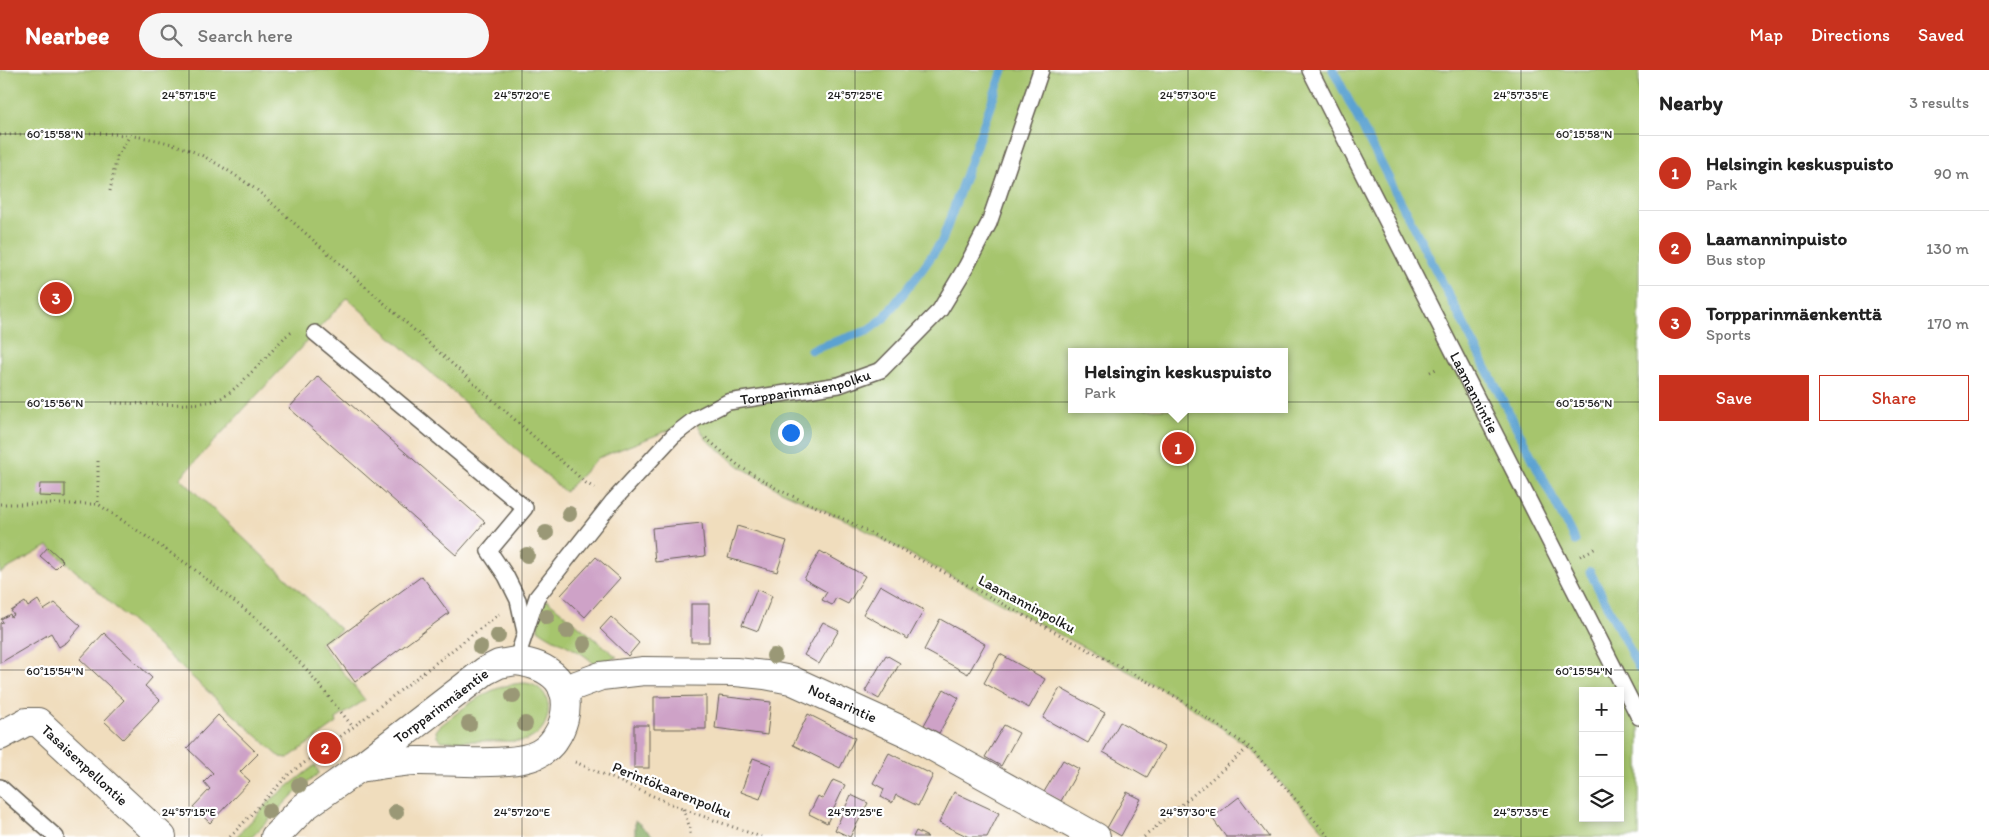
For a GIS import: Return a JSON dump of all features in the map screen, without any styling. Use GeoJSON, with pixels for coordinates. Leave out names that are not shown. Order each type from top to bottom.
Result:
{"type":"FeatureCollection","features":[{"type":"Feature","properties":{"kind":"street","name":"Torpparinmäentie"},"geometry":{"type":"LineString","coordinates":[[275,837],[304,807],[359,768],[485,671],[499,664],[516,661],[531,663],[545,669],[557,680],[563,690],[564,716],[560,730],[551,744],[540,753],[527,759],[510,761],[416,761],[359,768]]}},
{"type":"Feature","properties":{"kind":"street","name":"Notaarintie"},"geometry":{"type":"LineString","coordinates":[[563,690],[601,676],[644,672],[736,672],[791,680],[910,734],[1096,837]]}},
{"type":"Feature","properties":{"kind":"street","name":"Tasaisenpellontie"},"geometry":{"type":"LineString","coordinates":[[0,736],[26,722],[38,722],[162,837]]}},
{"type":"Feature","properties":{"kind":"lane","name":"Torpparinmäenpolku"},"geometry":{"type":"LineString","coordinates":[[516,661],[537,597],[613,501],[673,436],[696,420],[728,402],[839,385],[881,370],[940,310],[966,267],[989,222],[1040,70]]}},
{"type":"Feature","properties":{"kind":"lane","name":"Laamannintie"},"geometry":{"type":"LineString","coordinates":[[1310,70],[1639,717]]}},
{"type":"Feature","properties":{"kind":"lane"},"geometry":{"type":"LineString","coordinates":[[315,333],[525,508],[490,551],[518,600],[525,632]]}},
{"type":"Feature","properties":{"kind":"lane"},"geometry":{"type":"LineString","coordinates":[[0,787],[56,837]]}},
{"type":"Feature","properties":{"kind":"path"},"geometry":{"type":"LineString","coordinates":[[0,135],[86,133],[164,142],[201,155],[228,170],[257,190],[586,483],[613,501]]}},
{"type":"Feature","properties":{"kind":"path"},"geometry":{"type":"LineString","coordinates":[[110,191],[117,156],[129,137]]}},
{"type":"Feature","properties":{"kind":"path"},"geometry":{"type":"LineString","coordinates":[[112,403],[202,404],[220,399],[233,389],[286,336],[304,324],[315,333]]}},
{"type":"Feature","properties":{"kind":"path","name":"Laamanninpolku"},"geometry":{"type":"LineString","coordinates":[[696,420],[706,439],[739,466],[779,490],[850,522],[1178,698],[1249,747],[1329,837]]}},
{"type":"Feature","properties":{"kind":"path"},"geometry":{"type":"LineString","coordinates":[[98,462],[98,504]]}},
{"type":"Feature","properties":{"kind":"path"},"geometry":{"type":"LineString","coordinates":[[0,504],[98,504],[190,566],[264,625],[307,670],[353,728]]}},
{"type":"Feature","properties":{"kind":"path"},"geometry":{"type":"LineString","coordinates":[[230,837],[289,774],[353,728],[518,600]]}},
{"type":"Feature","properties":{"kind":"path"},"geometry":{"type":"LineString","coordinates":[[1144,837],[1249,747]]}},
{"type":"Feature","properties":{"kind":"path","name":"Perintökaarenpolku"},"geometry":{"type":"LineString","coordinates":[[575,762],[684,809],[761,837]]}},
{"type":"Feature","properties":{"kind":"path"},"geometry":{"type":"LineString","coordinates":[[684,809],[690,828],[690,837]]}},
{"type":"Feature","properties":{"kind":"green space"},"geometry":{"type":"Polygon","coordinates":[[[0,70],[1639,70],[1639,837],[1329,837],[1249,747],[1178,698],[850,522],[779,490],[739,466],[706,439],[695,420],[598,458],[565,492],[347,298],[180,478],[341,630],[320,643],[365,700],[336,719],[337,723],[288,758],[280,757],[48,546],[0,573],[0,70]]]}},
{"type":"Feature","properties":{"kind":"green space"},"geometry":{"type":"Polygon","coordinates":[[[547,600],[617,657],[595,665],[582,654],[538,629],[538,610],[547,600]]]}},
{"type":"Feature","properties":{"kind":"green space"},"geometry":{"type":"Polygon","coordinates":[[[524,683],[535,686],[542,691],[547,699],[547,718],[543,727],[536,735],[527,740],[517,741],[442,741],[437,737],[436,731],[440,726],[469,704],[499,688],[524,683]]]}},
{"type":"Feature","properties":{"kind":"green space"},"geometry":{"type":"Polygon","coordinates":[[[315,765],[319,773],[293,795],[252,837],[236,837],[272,799],[315,765]]]}},
{"type":"Feature","properties":{"kind":"green space"},"geometry":{"type":"Polygon","coordinates":[[[635,820],[654,837],[635,837],[635,820]]]}},
{"type":"Feature","properties":{"kind":"building"},"geometry":{"type":"Polygon","coordinates":[[[318,376],[485,522],[456,555],[289,408],[318,376]]]}},
{"type":"Feature","properties":{"kind":"building"},"geometry":{"type":"Polygon","coordinates":[[[40,484],[65,484],[65,497],[39,496],[40,484]]]}},
{"type":"Feature","properties":{"kind":"building"},"geometry":{"type":"Polygon","coordinates":[[[702,523],[705,556],[655,562],[652,528],[702,523]]]}},
{"type":"Feature","properties":{"kind":"building"},"geometry":{"type":"Polygon","coordinates":[[[737,526],[787,541],[777,572],[728,558],[737,526]]]}},
{"type":"Feature","properties":{"kind":"building"},"geometry":{"type":"Polygon","coordinates":[[[48,547],[63,561],[55,569],[40,556],[48,547]]]}},
{"type":"Feature","properties":{"kind":"building"},"geometry":{"type":"Polygon","coordinates":[[[820,551],[865,576],[848,604],[836,598],[832,605],[822,600],[827,592],[804,579],[820,551]]]}},
{"type":"Feature","properties":{"kind":"building"},"geometry":{"type":"Polygon","coordinates":[[[596,557],[620,578],[585,617],[561,595],[596,557]]]}},
{"type":"Feature","properties":{"kind":"building"},"geometry":{"type":"Polygon","coordinates":[[[422,576],[449,613],[355,682],[328,645],[422,576]]]}},
{"type":"Feature","properties":{"kind":"building"},"geometry":{"type":"Polygon","coordinates":[[[880,585],[924,610],[908,639],[863,614],[880,585]]]}},
{"type":"Feature","properties":{"kind":"building"},"geometry":{"type":"Polygon","coordinates":[[[757,589],[772,596],[758,631],[742,625],[757,589]]]}},
{"type":"Feature","properties":{"kind":"building"},"geometry":{"type":"Polygon","coordinates":[[[38,600],[44,610],[55,603],[81,626],[67,642],[59,647],[51,633],[0,663],[0,623],[3,622],[1,619],[10,614],[11,617],[14,615],[11,611],[25,602],[28,607],[38,600]]]}},
{"type":"Feature","properties":{"kind":"building"},"geometry":{"type":"Polygon","coordinates":[[[691,604],[709,604],[709,642],[691,642],[691,604]]]}},
{"type":"Feature","properties":{"kind":"building"},"geometry":{"type":"Polygon","coordinates":[[[611,617],[639,643],[628,656],[600,629],[611,617]]]}},
{"type":"Feature","properties":{"kind":"building"},"geometry":{"type":"Polygon","coordinates":[[[940,619],[985,644],[968,674],[924,650],[940,619]]]}},
{"type":"Feature","properties":{"kind":"building"},"geometry":{"type":"Polygon","coordinates":[[[823,622],[839,630],[819,664],[804,655],[823,622]]]}},
{"type":"Feature","properties":{"kind":"building"},"geometry":{"type":"Polygon","coordinates":[[[104,633],[152,678],[145,686],[160,700],[123,739],[104,721],[124,700],[80,659],[104,633]]]}},
{"type":"Feature","properties":{"kind":"building"},"geometry":{"type":"Polygon","coordinates":[[[1000,654],[1045,679],[1029,708],[984,683],[1000,654]]]}},
{"type":"Feature","properties":{"kind":"building"},"geometry":{"type":"Polygon","coordinates":[[[886,655],[900,663],[879,699],[865,691],[886,655]]]}},
{"type":"Feature","properties":{"kind":"building"},"geometry":{"type":"Polygon","coordinates":[[[1060,688],[1105,713],[1088,743],[1043,718],[1060,688]]]}},
{"type":"Feature","properties":{"kind":"building"},"geometry":{"type":"Polygon","coordinates":[[[944,689],[959,698],[939,733],[924,725],[944,689]]]}},
{"type":"Feature","properties":{"kind":"building"},"geometry":{"type":"Polygon","coordinates":[[[706,696],[706,729],[654,729],[654,697],[706,696]]]}},
{"type":"Feature","properties":{"kind":"building"},"geometry":{"type":"Polygon","coordinates":[[[719,696],[771,702],[767,735],[715,728],[719,696]]]}},
{"type":"Feature","properties":{"kind":"building"},"geometry":{"type":"Polygon","coordinates":[[[808,714],[855,738],[840,768],[793,745],[808,714]]]}},
{"type":"Feature","properties":{"kind":"building"},"geometry":{"type":"Polygon","coordinates":[[[218,715],[258,754],[240,772],[250,781],[210,823],[193,807],[210,789],[204,782],[213,773],[187,748],[218,715]]]}},
{"type":"Feature","properties":{"kind":"building"},"geometry":{"type":"Polygon","coordinates":[[[1120,722],[1164,747],[1147,777],[1103,752],[1120,722]]]}},
{"type":"Feature","properties":{"kind":"building"},"geometry":{"type":"Polygon","coordinates":[[[634,725],[649,725],[649,768],[634,768],[634,725]]]}},
{"type":"Feature","properties":{"kind":"building"},"geometry":{"type":"Polygon","coordinates":[[[1004,725],[1019,733],[1001,766],[985,757],[1004,725]]]}},
{"type":"Feature","properties":{"kind":"building"},"geometry":{"type":"Polygon","coordinates":[[[889,753],[933,775],[918,806],[896,795],[892,803],[881,797],[884,789],[873,783],[889,753]]]}},
{"type":"Feature","properties":{"kind":"building"},"geometry":{"type":"Polygon","coordinates":[[[753,758],[772,765],[760,799],[741,792],[753,758]]]}},
{"type":"Feature","properties":{"kind":"building"},"geometry":{"type":"Polygon","coordinates":[[[1063,760],[1079,769],[1061,801],[1044,792],[1063,760]]]}},
{"type":"Feature","properties":{"kind":"building"},"geometry":{"type":"Polygon","coordinates":[[[833,780],[845,785],[827,823],[809,814],[818,796],[823,799],[833,780]]]}},
{"type":"Feature","properties":{"kind":"building"},"geometry":{"type":"Polygon","coordinates":[[[954,792],[999,813],[987,837],[969,837],[939,823],[954,792]]]}},
{"type":"Feature","properties":{"kind":"building"},"geometry":{"type":"Polygon","coordinates":[[[1127,792],[1141,799],[1121,836],[1107,828],[1127,792]]]}},
{"type":"Feature","properties":{"kind":"building"},"geometry":{"type":"Polygon","coordinates":[[[851,795],[868,803],[850,837],[835,830],[851,795]]]}},
{"type":"Feature","properties":{"kind":"building"},"geometry":{"type":"Polygon","coordinates":[[[1239,797],[1269,837],[1226,837],[1212,818],[1239,797]]]}},
{"type":"Feature","properties":{"kind":"building"},"geometry":{"type":"Polygon","coordinates":[[[916,831],[928,837],[913,837],[916,831]]]}},
{"type":"Feature","properties":{"kind":"waterway"},"geometry":{"type":"LineString","coordinates":[[811,350],[867,331],[883,319],[942,241],[1003,70]]}},
{"type":"Feature","properties":{"kind":"waterway"},"geometry":{"type":"LineString","coordinates":[[1333,70],[1575,541]]}},
{"type":"Feature","properties":{"kind":"waterway"},"geometry":{"type":"LineString","coordinates":[[1590,572],[1639,668]]}},
{"type":"Feature","properties":{"kind":"place","name":"Torpparinmäenkenttä"},"geometry":{"type":"Point","coordinates":[56,298]}},
{"type":"Feature","properties":{"kind":"place","name":"Helsingin keskuspuisto"},"geometry":{"type":"Point","coordinates":[1178,448]}},
{"type":"Feature","properties":{"kind":"place","name":"Laamanninpuisto"},"geometry":{"type":"Point","coordinates":[325,748]}}]}
